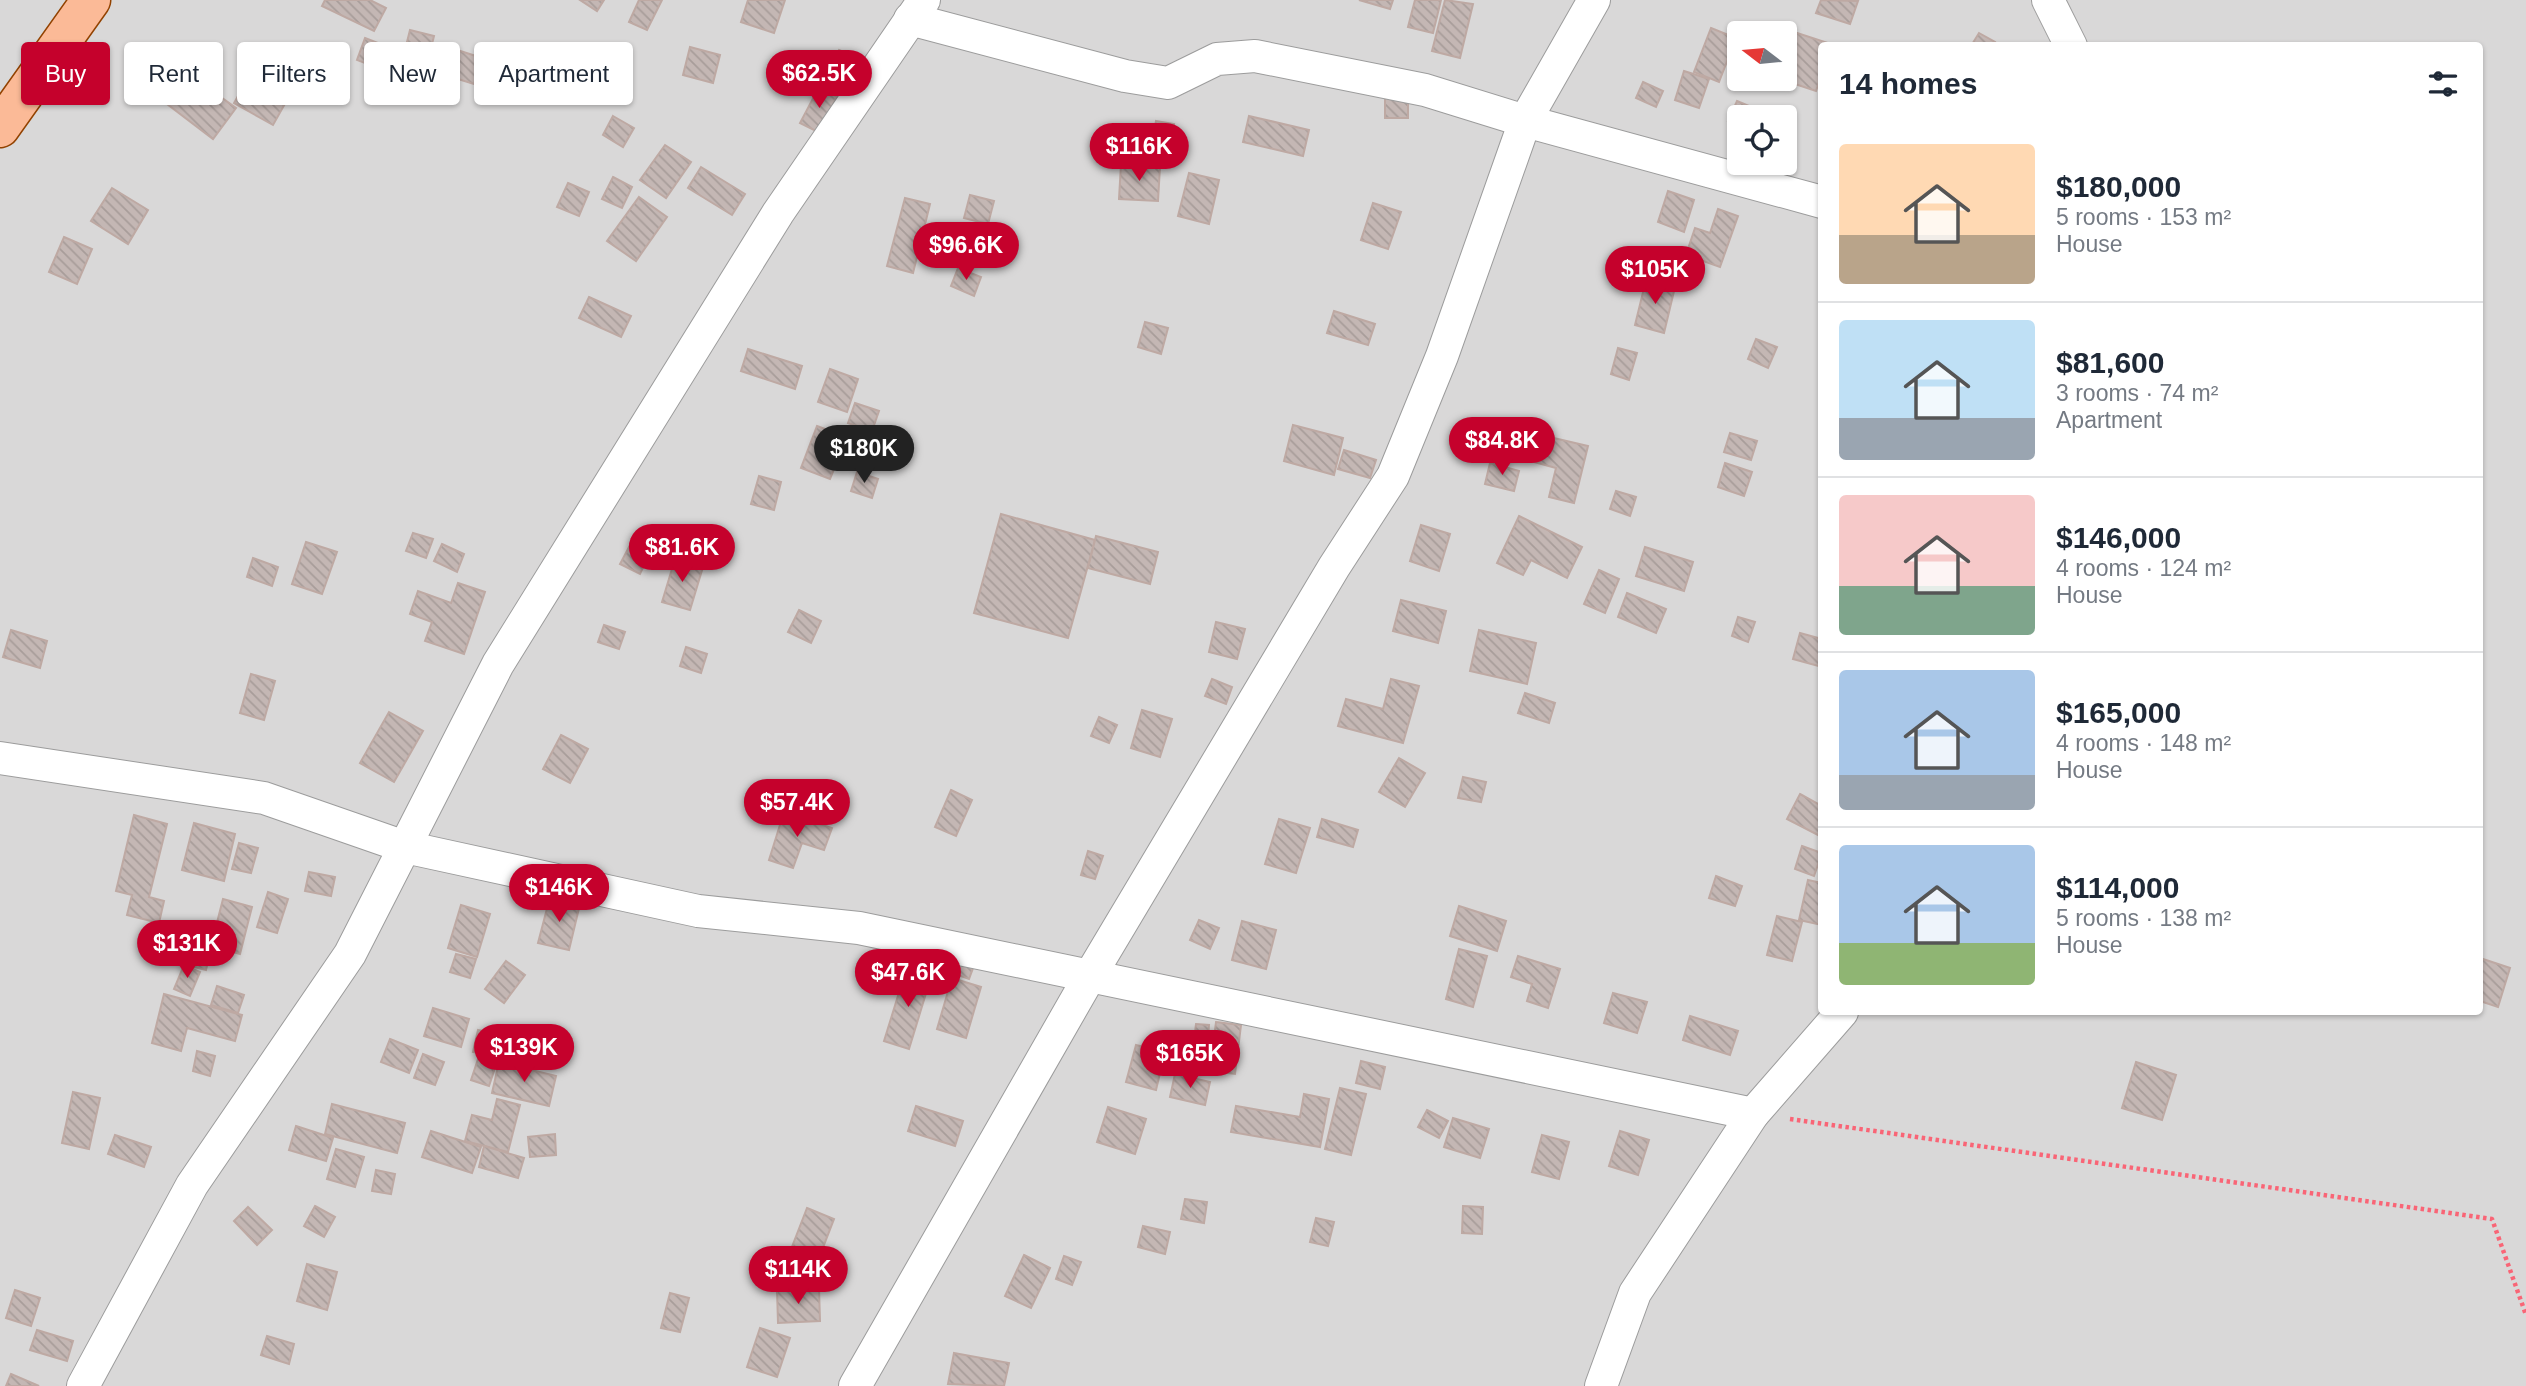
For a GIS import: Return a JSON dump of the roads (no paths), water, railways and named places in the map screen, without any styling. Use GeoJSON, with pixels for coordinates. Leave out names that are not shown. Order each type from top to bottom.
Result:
{"type":"FeatureCollection","features":[{"type":"Feature","properties":{"kind":"main road"},"geometry":{"type":"LineString","coordinates":[[0,128],[91,0]]}},
{"type":"Feature","properties":{"kind":"street"},"geometry":{"type":"LineString","coordinates":[[855,1386],[1091,974],[1334,567],[1393,476],[1442,356],[1525,121],[1594,0]]}},
{"type":"Feature","properties":{"kind":"street"},"geometry":{"type":"LineString","coordinates":[[2048,0],[2069,42]]}},
{"type":"Feature","properties":{"kind":"street"},"geometry":{"type":"LineString","coordinates":[[83,1386],[192,1185],[350,954],[498,664],[778,213],[917,10],[1125,76],[1168,83],[1217,59],[1255,56],[1425,90],[1525,121],[1818,201]]}},
{"type":"Feature","properties":{"kind":"street"},"geometry":{"type":"LineString","coordinates":[[0,758],[264,798],[405,847],[698,911],[859,928],[1091,974],[1753,1114]]}},
{"type":"Feature","properties":{"kind":"street"},"geometry":{"type":"LineString","coordinates":[[1601,1386],[1635,1293],[1753,1114],[1839,1015]]}}]}
